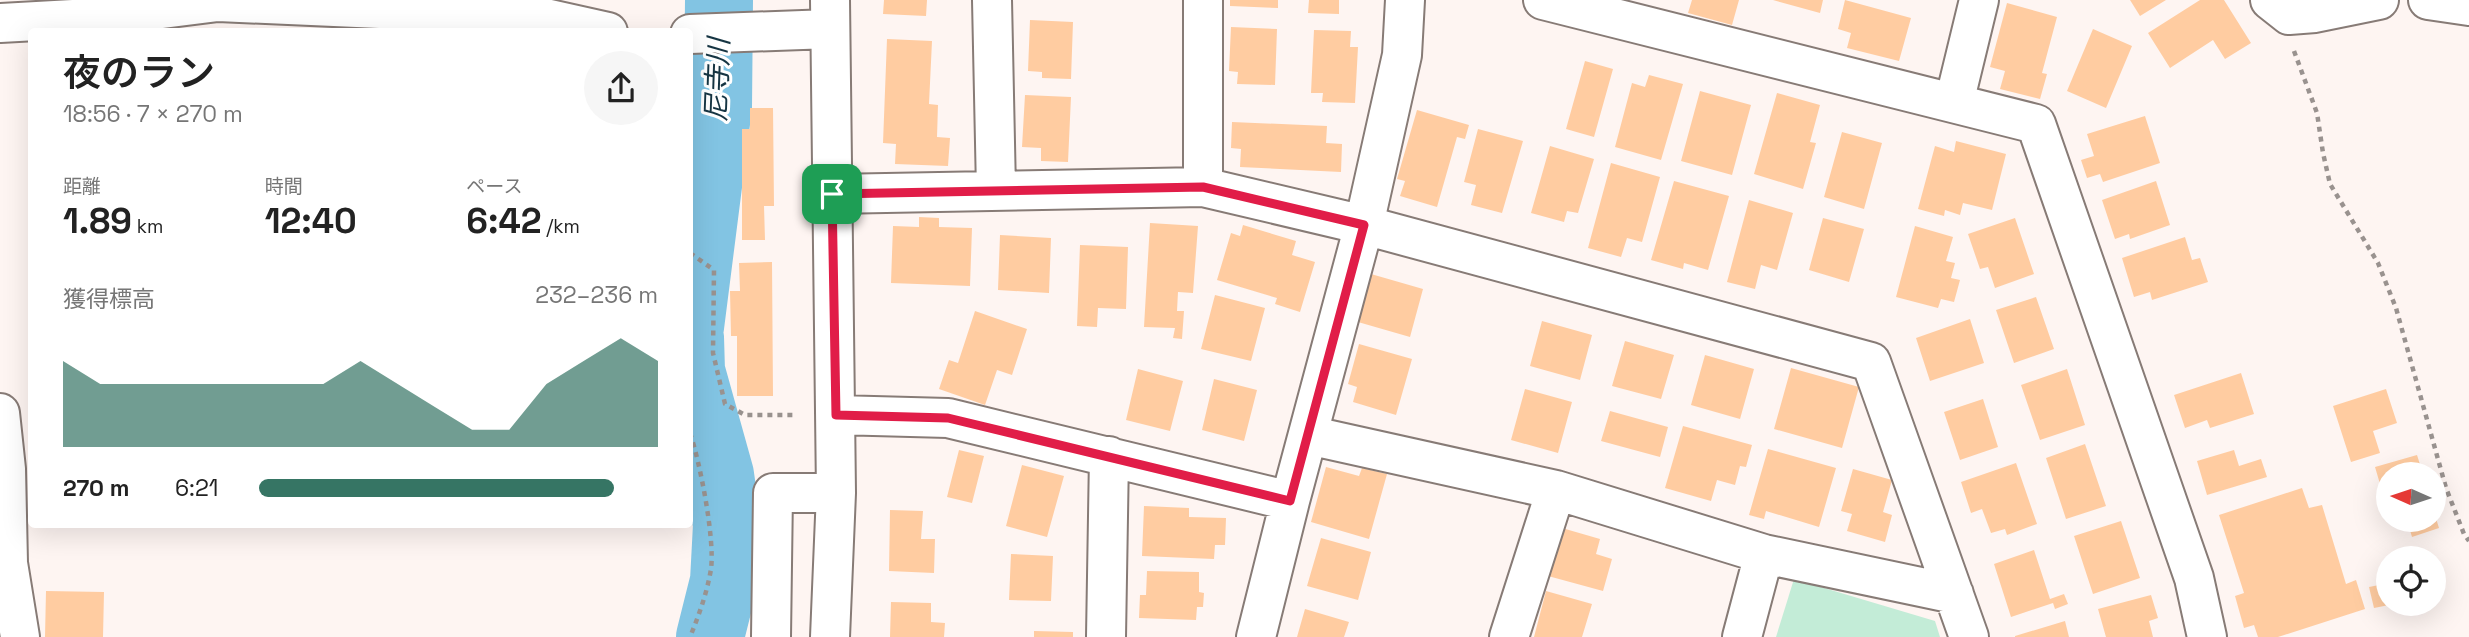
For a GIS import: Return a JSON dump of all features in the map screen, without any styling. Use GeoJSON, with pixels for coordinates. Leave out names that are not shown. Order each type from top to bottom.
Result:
{"type":"FeatureCollection","features":[{"type":"Feature","properties":{"kind":"street"},"geometry":{"type":"LineString","coordinates":[[992,0],[996,190]]}},
{"type":"Feature","properties":{"kind":"street"},"geometry":{"type":"LineString","coordinates":[[1203,0],[1203,187]]}},
{"type":"Feature","properties":{"kind":"street"},"geometry":{"type":"LineString","coordinates":[[1256,637],[1364,225],[1402,55],[1405,0]]}},
{"type":"Feature","properties":{"kind":"street"},"geometry":{"type":"LineString","coordinates":[[1543,0],[2036,124],[2194,578],[2207,637]]}},
{"type":"Feature","properties":{"kind":"street"},"geometry":{"type":"LineString","coordinates":[[1954,103],[1979,0]]}},
{"type":"Feature","properties":{"kind":"street"},"geometry":{"type":"LineString","coordinates":[[2280,7],[2315,13],[2379,0]]}},
{"type":"Feature","properties":{"kind":"street"},"geometry":{"type":"LineString","coordinates":[[2428,0],[2469,6]]}},
{"type":"Feature","properties":{"kind":"street"},"geometry":{"type":"LineString","coordinates":[[0,23],[91,18],[218,2],[536,16],[590,28]]}},
{"type":"Feature","properties":{"kind":"street"},"geometry":{"type":"LineString","coordinates":[[693,34],[748,32],[830,15],[836,415],[836,493],[830,637]]}},
{"type":"Feature","properties":{"kind":"street"},"geometry":{"type":"LineString","coordinates":[[832,194],[1203,187],[1364,225],[1871,362],[1969,637]]}},
{"type":"Feature","properties":{"kind":"street"},"geometry":{"type":"LineString","coordinates":[[0,413],[6,469],[8,563],[20,637]]}},
{"type":"Feature","properties":{"kind":"street"},"geometry":{"type":"LineString","coordinates":[[836,415],[948,418],[1290,501]]}},
{"type":"Feature","properties":{"kind":"street"},"geometry":{"type":"LineString","coordinates":[[1308,435],[1556,490],[1764,554],[1954,594]]}},
{"type":"Feature","properties":{"kind":"street"},"geometry":{"type":"LineString","coordinates":[[1106,637],[1109,456]]}},
{"type":"Feature","properties":{"kind":"street"},"geometry":{"type":"LineString","coordinates":[[1509,637],[1556,490]]}},
{"type":"Feature","properties":{"kind":"street"},"geometry":{"type":"LineString","coordinates":[[771,637],[773,493],[836,493]]}},
{"type":"Feature","properties":{"kind":"street"},"geometry":{"type":"LineString","coordinates":[[1742,637],[1764,554]]}},
{"type":"Feature","properties":{"kind":"path"},"geometry":{"type":"LineString","coordinates":[[2280,7],[2318,113],[2330,184],[2378,262],[2391,296],[2446,488],[2469,541]]}},
{"type":"Feature","properties":{"kind":"path"},"geometry":{"type":"LineString","coordinates":[[693,255],[714,270],[713,353],[725,404],[745,415],[836,415]]}},
{"type":"Feature","properties":{"kind":"path"},"geometry":{"type":"LineString","coordinates":[[690,637],[703,606],[712,566],[708,517],[693,442]]}},
{"type":"Feature","properties":{"kind":"green space"},"geometry":{"type":"Polygon","coordinates":[[[1794,579],[1935,621],[1940,637],[1776,637],[1794,579]]]}},
{"type":"Feature","properties":{"kind":"building"},"geometry":{"type":"Polygon","coordinates":[[[884,0],[927,0],[926,16],[883,14],[884,0]]]}},
{"type":"Feature","properties":{"kind":"building"},"geometry":{"type":"Polygon","coordinates":[[[1230,0],[1278,0],[1278,8],[1230,6],[1230,0]]]}},
{"type":"Feature","properties":{"kind":"building"},"geometry":{"type":"Polygon","coordinates":[[[1309,0],[1339,0],[1339,14],[1308,13],[1309,0]]]}},
{"type":"Feature","properties":{"kind":"building"},"geometry":{"type":"Polygon","coordinates":[[[1692,0],[1739,0],[1732,25],[1688,13],[1692,0]]]}},
{"type":"Feature","properties":{"kind":"building"},"geometry":{"type":"Polygon","coordinates":[[[1773,0],[1823,0],[1820,13],[1773,0]]]}},
{"type":"Feature","properties":{"kind":"building"},"geometry":{"type":"Polygon","coordinates":[[[1845,0],[1911,18],[1899,61],[1847,48],[1851,33],[1838,29],[1845,0]]]}},
{"type":"Feature","properties":{"kind":"building"},"geometry":{"type":"Polygon","coordinates":[[[2130,0],[2166,0],[2140,16],[2130,0]]]}},
{"type":"Feature","properties":{"kind":"building"},"geometry":{"type":"Polygon","coordinates":[[[2200,0],[2224,0],[2251,43],[2225,59],[2213,40],[2170,68],[2148,33],[2200,0]]]}},
{"type":"Feature","properties":{"kind":"building"},"geometry":{"type":"Polygon","coordinates":[[[2007,3],[2057,17],[2042,73],[2047,74],[2040,99],[2000,89],[2005,71],[1990,67],[2007,3]]]}},
{"type":"Feature","properties":{"kind":"building"},"geometry":{"type":"Polygon","coordinates":[[[1030,20],[1073,22],[1071,79],[1042,78],[1042,72],[1028,71],[1030,20]]]}},
{"type":"Feature","properties":{"kind":"building"},"geometry":{"type":"Polygon","coordinates":[[[1231,27],[1277,29],[1275,85],[1237,84],[1238,72],[1229,71],[1231,27]]]}},
{"type":"Feature","properties":{"kind":"building"},"geometry":{"type":"Polygon","coordinates":[[[2093,29],[2132,46],[2106,108],[2067,91],[2093,29]]]}},
{"type":"Feature","properties":{"kind":"building"},"geometry":{"type":"Polygon","coordinates":[[[1314,30],[1351,31],[1350,47],[1358,47],[1355,103],[1322,102],[1323,93],[1311,93],[1314,30]]]}},
{"type":"Feature","properties":{"kind":"building"},"geometry":{"type":"Polygon","coordinates":[[[887,39],[932,41],[929,104],[938,105],[937,137],[950,138],[948,166],[895,164],[896,144],[883,143],[887,39]]]}},
{"type":"Feature","properties":{"kind":"building"},"geometry":{"type":"Polygon","coordinates":[[[1585,61],[1613,69],[1594,137],[1566,129],[1585,61]]]}},
{"type":"Feature","properties":{"kind":"building"},"geometry":{"type":"Polygon","coordinates":[[[1649,75],[1683,84],[1661,160],[1615,147],[1632,83],[1645,87],[1649,75]]]}},
{"type":"Feature","properties":{"kind":"building"},"geometry":{"type":"Polygon","coordinates":[[[1700,91],[1751,105],[1732,175],[1681,161],[1700,91]]]}},
{"type":"Feature","properties":{"kind":"building"},"geometry":{"type":"Polygon","coordinates":[[[1777,93],[1820,105],[1810,142],[1816,143],[1803,189],[1754,174],[1777,93]]]}},
{"type":"Feature","properties":{"kind":"building"},"geometry":{"type":"Polygon","coordinates":[[[1025,95],[1071,97],[1068,162],[1041,161],[1041,148],[1022,147],[1025,95]]]}},
{"type":"Feature","properties":{"kind":"building"},"geometry":{"type":"Polygon","coordinates":[[[750,108],[773,108],[774,206],[764,206],[765,240],[742,240],[742,129],[750,129],[750,108]]]}},
{"type":"Feature","properties":{"kind":"building"},"geometry":{"type":"Polygon","coordinates":[[[1417,110],[1469,125],[1465,139],[1457,137],[1437,207],[1400,196],[1405,181],[1397,179],[1417,110]]]}},
{"type":"Feature","properties":{"kind":"building"},"geometry":{"type":"Polygon","coordinates":[[[2145,116],[2160,163],[2103,182],[2100,174],[2087,178],[2081,160],[2094,156],[2087,134],[2145,116]]]}},
{"type":"Feature","properties":{"kind":"building"},"geometry":{"type":"Polygon","coordinates":[[[1232,122],[1327,126],[1326,143],[1342,144],[1341,172],[1240,167],[1241,149],[1231,148],[1232,122]]]}},
{"type":"Feature","properties":{"kind":"building"},"geometry":{"type":"Polygon","coordinates":[[[1478,129],[1523,141],[1502,213],[1471,205],[1476,185],[1464,182],[1478,129]]]}},
{"type":"Feature","properties":{"kind":"building"},"geometry":{"type":"Polygon","coordinates":[[[1842,132],[1882,143],[1864,209],[1824,197],[1842,132]]]}},
{"type":"Feature","properties":{"kind":"building"},"geometry":{"type":"Polygon","coordinates":[[[1956,141],[2006,154],[1992,210],[1963,203],[1960,215],[1945,210],[1944,216],[1918,209],[1935,146],[1954,152],[1956,141]]]}},
{"type":"Feature","properties":{"kind":"building"},"geometry":{"type":"Polygon","coordinates":[[[1550,146],[1594,159],[1578,213],[1567,211],[1564,222],[1531,213],[1550,146]]]}},
{"type":"Feature","properties":{"kind":"building"},"geometry":{"type":"Polygon","coordinates":[[[1611,163],[1660,177],[1642,242],[1627,238],[1621,257],[1588,248],[1611,163]]]}},
{"type":"Feature","properties":{"kind":"building"},"geometry":{"type":"Polygon","coordinates":[[[1674,181],[1729,196],[1708,270],[1684,263],[1683,269],[1651,260],[1674,181]]]}},
{"type":"Feature","properties":{"kind":"building"},"geometry":{"type":"Polygon","coordinates":[[[2156,181],[2170,225],[2130,239],[2129,234],[2115,239],[2102,200],[2156,181]]]}},
{"type":"Feature","properties":{"kind":"building"},"geometry":{"type":"Polygon","coordinates":[[[1749,200],[1793,213],[1777,270],[1761,265],[1755,289],[1727,282],[1749,200]]]}},
{"type":"Feature","properties":{"kind":"building"},"geometry":{"type":"Polygon","coordinates":[[[919,217],[939,218],[939,227],[972,228],[970,286],[891,283],[893,226],[919,227],[919,217]]]}},
{"type":"Feature","properties":{"kind":"building"},"geometry":{"type":"Polygon","coordinates":[[[1823,218],[1864,229],[1849,282],[1809,270],[1823,218]]]}},
{"type":"Feature","properties":{"kind":"building"},"geometry":{"type":"Polygon","coordinates":[[[2015,218],[2034,274],[1995,288],[1988,267],[1980,269],[1968,234],[2015,218]]]}},
{"type":"Feature","properties":{"kind":"building"},"geometry":{"type":"Polygon","coordinates":[[[1150,223],[1198,226],[1193,293],[1178,292],[1177,311],[1184,311],[1182,339],[1173,338],[1175,328],[1144,327],[1150,223]]]}},
{"type":"Feature","properties":{"kind":"building"},"geometry":{"type":"Polygon","coordinates":[[[1243,225],[1296,241],[1292,255],[1315,262],[1300,312],[1275,304],[1277,298],[1217,280],[1231,233],[1240,236],[1243,225]]]}},
{"type":"Feature","properties":{"kind":"building"},"geometry":{"type":"Polygon","coordinates":[[[1915,226],[1953,237],[1946,261],[1955,263],[1951,278],[1960,280],[1954,302],[1941,299],[1938,308],[1896,297],[1915,226]]]}},
{"type":"Feature","properties":{"kind":"building"},"geometry":{"type":"Polygon","coordinates":[[[1000,235],[1051,238],[1049,293],[998,290],[1000,235]]]}},
{"type":"Feature","properties":{"kind":"building"},"geometry":{"type":"Polygon","coordinates":[[[2185,237],[2192,260],[2200,258],[2208,282],[2152,300],[2150,292],[2134,297],[2122,258],[2185,237]]]}},
{"type":"Feature","properties":{"kind":"building"},"geometry":{"type":"Polygon","coordinates":[[[1080,245],[1128,247],[1126,309],[1098,308],[1097,327],[1077,326],[1080,245]]]}},
{"type":"Feature","properties":{"kind":"building"},"geometry":{"type":"Polygon","coordinates":[[[772,262],[773,396],[737,396],[737,336],[731,336],[730,291],[740,291],[739,263],[772,262]]]}},
{"type":"Feature","properties":{"kind":"building"},"geometry":{"type":"Polygon","coordinates":[[[1371,274],[1423,289],[1410,337],[1358,322],[1371,274]]]}},
{"type":"Feature","properties":{"kind":"building"},"geometry":{"type":"Polygon","coordinates":[[[1215,295],[1265,308],[1251,361],[1201,349],[1215,295]]]}},
{"type":"Feature","properties":{"kind":"building"},"geometry":{"type":"Polygon","coordinates":[[[2036,297],[2054,349],[2014,363],[1996,310],[2036,297]]]}},
{"type":"Feature","properties":{"kind":"building"},"geometry":{"type":"Polygon","coordinates":[[[975,311],[1027,329],[1012,375],[997,370],[985,405],[939,389],[949,360],[958,363],[975,311]]]}},
{"type":"Feature","properties":{"kind":"building"},"geometry":{"type":"Polygon","coordinates":[[[1970,319],[1984,363],[1930,381],[1916,338],[1970,319]]]}},
{"type":"Feature","properties":{"kind":"building"},"geometry":{"type":"Polygon","coordinates":[[[1542,321],[1592,335],[1580,380],[1530,366],[1542,321]]]}},
{"type":"Feature","properties":{"kind":"building"},"geometry":{"type":"Polygon","coordinates":[[[1625,341],[1674,355],[1661,399],[1612,386],[1625,341]]]}},
{"type":"Feature","properties":{"kind":"building"},"geometry":{"type":"Polygon","coordinates":[[[1359,344],[1412,359],[1396,415],[1353,402],[1357,387],[1348,384],[1359,344]]]}},
{"type":"Feature","properties":{"kind":"building"},"geometry":{"type":"Polygon","coordinates":[[[1705,355],[1754,369],[1740,419],[1691,405],[1705,355]]]}},
{"type":"Feature","properties":{"kind":"building"},"geometry":{"type":"Polygon","coordinates":[[[1791,368],[1859,387],[1842,448],[1774,429],[1791,368]]]}},
{"type":"Feature","properties":{"kind":"building"},"geometry":{"type":"Polygon","coordinates":[[[1138,369],[1183,381],[1170,431],[1126,420],[1138,369]]]}},
{"type":"Feature","properties":{"kind":"building"},"geometry":{"type":"Polygon","coordinates":[[[2067,369],[2085,425],[2040,440],[2021,385],[2067,369]]]}},
{"type":"Feature","properties":{"kind":"building"},"geometry":{"type":"Polygon","coordinates":[[[2241,373],[2254,414],[2210,428],[2207,420],[2185,428],[2174,395],[2241,373]]]}},
{"type":"Feature","properties":{"kind":"building"},"geometry":{"type":"Polygon","coordinates":[[[1214,379],[1257,390],[1244,441],[1202,430],[1214,379]]]}},
{"type":"Feature","properties":{"kind":"building"},"geometry":{"type":"Polygon","coordinates":[[[1525,389],[1572,402],[1558,453],[1511,440],[1525,389]]]}},
{"type":"Feature","properties":{"kind":"building"},"geometry":{"type":"Polygon","coordinates":[[[2386,389],[2397,423],[2373,431],[2380,453],[2351,462],[2333,406],[2386,389]]]}},
{"type":"Feature","properties":{"kind":"building"},"geometry":{"type":"Polygon","coordinates":[[[1983,399],[1998,447],[1960,460],[1944,412],[1983,399]]]}},
{"type":"Feature","properties":{"kind":"building"},"geometry":{"type":"Polygon","coordinates":[[[1610,411],[1668,427],[1660,457],[1601,441],[1610,411]]]}},
{"type":"Feature","properties":{"kind":"building"},"geometry":{"type":"Polygon","coordinates":[[[1683,426],[1752,445],[1746,467],[1740,466],[1735,485],[1717,480],[1711,501],[1665,488],[1683,426]]]}},
{"type":"Feature","properties":{"kind":"building"},"geometry":{"type":"Polygon","coordinates":[[[2085,444],[2106,506],[2066,519],[2046,458],[2085,444]]]}},
{"type":"Feature","properties":{"kind":"building"},"geometry":{"type":"Polygon","coordinates":[[[1768,449],[1836,468],[1819,527],[1766,511],[1764,519],[1749,515],[1768,449]]]}},
{"type":"Feature","properties":{"kind":"building"},"geometry":{"type":"Polygon","coordinates":[[[959,450],[984,456],[972,503],[947,497],[959,450]]]}},
{"type":"Feature","properties":{"kind":"building"},"geometry":{"type":"Polygon","coordinates":[[[2234,450],[2239,466],[2261,459],[2267,477],[2207,495],[2197,461],[2234,450]]]}},
{"type":"Feature","properties":{"kind":"building"},"geometry":{"type":"Polygon","coordinates":[[[2417,455],[2419,462],[2392,462],[2417,455]]]}},
{"type":"Feature","properties":{"kind":"building"},"geometry":{"type":"Polygon","coordinates":[[[2016,463],[2037,524],[2007,535],[2005,529],[1991,533],[1982,509],[1971,513],[1961,482],[2016,463]]]}},
{"type":"Feature","properties":{"kind":"building"},"geometry":{"type":"Polygon","coordinates":[[[1022,465],[1064,476],[1047,537],[1006,526],[1022,465]]]}},
{"type":"Feature","properties":{"kind":"building"},"geometry":{"type":"Polygon","coordinates":[[[1326,467],[1359,476],[1362,468],[1387,474],[1369,539],[1311,522],[1326,467]]]}},
{"type":"Feature","properties":{"kind":"building"},"geometry":{"type":"Polygon","coordinates":[[[1853,469],[1892,480],[1883,512],[1892,515],[1885,542],[1847,531],[1852,514],[1841,511],[1853,469]]]}},
{"type":"Feature","properties":{"kind":"building"},"geometry":{"type":"Polygon","coordinates":[[[2302,488],[2309,508],[2322,505],[2346,584],[2356,580],[2365,609],[2278,637],[2258,637],[2254,625],[2244,628],[2235,596],[2244,593],[2219,515],[2302,488]]]}},
{"type":"Feature","properties":{"kind":"building"},"geometry":{"type":"Polygon","coordinates":[[[1144,506],[1189,508],[1189,517],[1226,518],[1225,545],[1215,545],[1214,559],[1142,556],[1144,506]]]}},
{"type":"Feature","properties":{"kind":"building"},"geometry":{"type":"Polygon","coordinates":[[[890,510],[923,511],[921,539],[935,539],[934,573],[889,571],[890,510]]]}},
{"type":"Feature","properties":{"kind":"building"},"geometry":{"type":"Polygon","coordinates":[[[2121,521],[2140,578],[2093,594],[2074,536],[2121,521]]]}},
{"type":"Feature","properties":{"kind":"building"},"geometry":{"type":"Polygon","coordinates":[[[1562,528],[1600,539],[1596,554],[1612,559],[1603,591],[1548,576],[1562,528]]]}},
{"type":"Feature","properties":{"kind":"building"},"geometry":{"type":"Polygon","coordinates":[[[2411,532],[2427,532],[2412,537],[2411,532]]]}},
{"type":"Feature","properties":{"kind":"building"},"geometry":{"type":"Polygon","coordinates":[[[1321,538],[1371,552],[1358,600],[1307,586],[1321,538]]]}},
{"type":"Feature","properties":{"kind":"building"},"geometry":{"type":"Polygon","coordinates":[[[2034,550],[2050,599],[2064,594],[2068,604],[2055,609],[2053,603],[2011,617],[1994,564],[2034,550]]]}},
{"type":"Feature","properties":{"kind":"building"},"geometry":{"type":"Polygon","coordinates":[[[1011,554],[1053,556],[1051,601],[1009,600],[1011,554]]]}},
{"type":"Feature","properties":{"kind":"building"},"geometry":{"type":"Polygon","coordinates":[[[1147,571],[1199,572],[1199,592],[1204,593],[1203,607],[1197,607],[1196,620],[1139,618],[1140,595],[1146,595],[1147,571]]]}},
{"type":"Feature","properties":{"kind":"building"},"geometry":{"type":"Polygon","coordinates":[[[2376,586],[2376,608],[2374,608],[2369,587],[2376,586]]]}},
{"type":"Feature","properties":{"kind":"building"},"geometry":{"type":"Polygon","coordinates":[[[46,591],[104,592],[103,637],[45,637],[46,591]]]}},
{"type":"Feature","properties":{"kind":"building"},"geometry":{"type":"Polygon","coordinates":[[[1546,591],[1592,604],[1582,637],[1534,637],[1546,591]]]}},
{"type":"Feature","properties":{"kind":"building"},"geometry":{"type":"Polygon","coordinates":[[[2151,595],[2158,618],[2149,621],[2153,637],[2106,637],[2098,609],[2151,595]]]}},
{"type":"Feature","properties":{"kind":"building"},"geometry":{"type":"Polygon","coordinates":[[[891,602],[931,603],[931,622],[945,623],[944,637],[890,637],[891,602]]]}},
{"type":"Feature","properties":{"kind":"building"},"geometry":{"type":"Polygon","coordinates":[[[1305,609],[1349,622],[1344,637],[1297,637],[1305,609]]]}},
{"type":"Feature","properties":{"kind":"building"},"geometry":{"type":"Polygon","coordinates":[[[2065,621],[2069,637],[2015,637],[2015,636],[2065,621]]]}},
{"type":"Feature","properties":{"kind":"building"},"geometry":{"type":"Polygon","coordinates":[[[1034,631],[1073,632],[1073,637],[1034,637],[1034,631]]]}},
{"type":"Feature","properties":{"kind":"waterway","name":"尼寺川"},"geometry":{"type":"LineString","coordinates":[[693,303],[718,107],[719,0]]}},
{"type":"Feature","properties":{"kind":"waterway","name":"尼寺川"},"geometry":{"type":"LineString","coordinates":[[693,378],[720,475],[727,525],[724,581],[710,637]]}},
{"type":"Feature","properties":{"kind":"route"},"geometry":{"type":"LineString","coordinates":[[1203,187],[1364,225],[1290,501],[948,418],[836,415],[832,194],[1203,187]]}}]}
